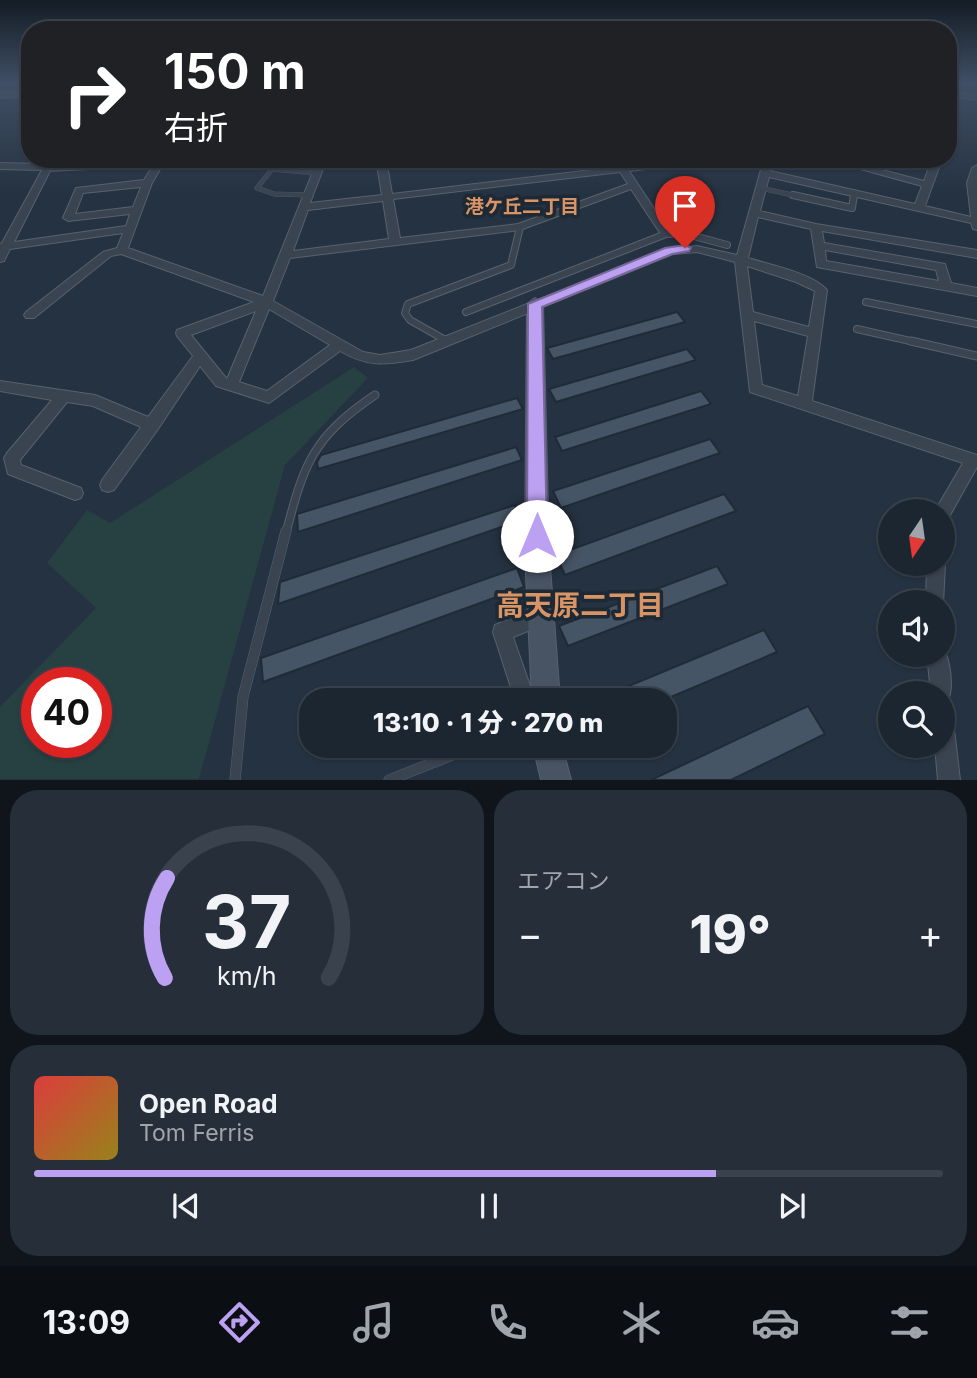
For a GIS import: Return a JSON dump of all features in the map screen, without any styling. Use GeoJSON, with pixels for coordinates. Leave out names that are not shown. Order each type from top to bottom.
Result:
{"type":"FeatureCollection","features":[{"type":"Feature","properties":{"kind":"street"},"geometry":{"type":"LineString","coordinates":[[0,166],[21,165]]}},
{"type":"Feature","properties":{"kind":"street"},"geometry":{"type":"LineString","coordinates":[[0,258],[3,247],[47,168]]}},
{"type":"Feature","properties":{"kind":"street"},"geometry":{"type":"LineString","coordinates":[[122,250],[147,183],[158,168]]}},
{"type":"Feature","properties":{"kind":"street"},"geometry":{"type":"LineString","coordinates":[[231,386],[286,256],[308,195],[314,168]]}},
{"type":"Feature","properties":{"kind":"street"},"geometry":{"type":"LineString","coordinates":[[382,168],[395,242]]}},
{"type":"Feature","properties":{"kind":"street"},"geometry":{"type":"LineString","coordinates":[[304,207],[631,168]]}},
{"type":"Feature","properties":{"kind":"street"},"geometry":{"type":"LineString","coordinates":[[766,168],[741,262],[755,388],[975,457],[951,499]]}},
{"type":"Feature","properties":{"kind":"street"},"geometry":{"type":"LineString","coordinates":[[773,168],[854,193],[976,225],[972,183],[977,168]]}},
{"type":"Feature","properties":{"kind":"street"},"geometry":{"type":"LineString","coordinates":[[861,168],[928,186]]}},
{"type":"Feature","properties":{"kind":"street"},"geometry":{"type":"LineString","coordinates":[[919,208],[934,168]]}},
{"type":"Feature","properties":{"kind":"street"},"geometry":{"type":"LineString","coordinates":[[623,169],[666,234]]}},
{"type":"Feature","properties":{"kind":"street"},"geometry":{"type":"LineString","coordinates":[[137,210],[68,218],[79,190],[147,183]]}},
{"type":"Feature","properties":{"kind":"street"},"geometry":{"type":"LineString","coordinates":[[286,256],[520,227],[633,185]]}},
{"type":"Feature","properties":{"kind":"street"},"geometry":{"type":"LineString","coordinates":[[755,213],[816,227],[977,254]]}},
{"type":"Feature","properties":{"kind":"street"},"geometry":{"type":"LineString","coordinates":[[816,227],[821,264],[977,292]]}},
{"type":"Feature","properties":{"kind":"street"},"geometry":{"type":"LineString","coordinates":[[3,247],[130,229]]}},
{"type":"Feature","properties":{"kind":"street"},"geometry":{"type":"LineString","coordinates":[[818,245],[941,267],[946,286]]}},
{"type":"Feature","properties":{"kind":"street"},"geometry":{"type":"LineString","coordinates":[[30,315],[107,254],[122,250],[267,302],[360,356],[394,359],[447,341],[670,251],[699,249],[817,285],[821,290],[804,404]]}},
{"type":"Feature","properties":{"kind":"street"},"geometry":{"type":"LineString","coordinates":[[267,302],[257,303],[182,333],[221,382],[269,397],[339,345]]}},
{"type":"Feature","properties":{"kind":"street"},"geometry":{"type":"LineString","coordinates":[[535,304],[537,553],[543,615],[545,688]]}},
{"type":"Feature","properties":{"kind":"street"},"geometry":{"type":"LineString","coordinates":[[749,315],[815,333]]}},
{"type":"Feature","properties":{"kind":"street"},"geometry":{"type":"LineString","coordinates":[[108,485],[200,356]]}},
{"type":"Feature","properties":{"kind":"street"},"geometry":{"type":"LineString","coordinates":[[0,386],[95,401],[153,425]]}},
{"type":"Feature","properties":{"kind":"street"},"geometry":{"type":"LineString","coordinates":[[65,395],[12,458],[14,469],[75,493]]}},
{"type":"Feature","properties":{"kind":"street"},"geometry":{"type":"LineString","coordinates":[[521,688],[502,632],[543,615]]}},
{"type":"Feature","properties":{"kind":"street"},"geometry":{"type":"LineString","coordinates":[[549,758],[551,778]]}},
{"type":"Feature","properties":{"kind":"street"},"geometry":{"type":"LineString","coordinates":[[946,758],[948,779]]}},
{"type":"Feature","properties":{"kind":"lane"},"geometry":{"type":"LineString","coordinates":[[281,168],[272,169],[257,188],[274,194],[308,195]]}},
{"type":"Feature","properties":{"kind":"lane"},"geometry":{"type":"LineString","coordinates":[[761,188],[852,208],[854,193]]}},
{"type":"Feature","properties":{"kind":"lane"},"geometry":{"type":"LineString","coordinates":[[447,341],[410,320],[405,313],[408,304],[512,265],[520,227]]}},
{"type":"Feature","properties":{"kind":"lane"},"geometry":{"type":"LineString","coordinates":[[466,312],[666,234],[683,233],[727,245]]}},
{"type":"Feature","properties":{"kind":"lane"},"geometry":{"type":"LineString","coordinates":[[866,302],[977,324]]}},
{"type":"Feature","properties":{"kind":"lane"},"geometry":{"type":"LineString","coordinates":[[858,329],[977,356]]}},
{"type":"Feature","properties":{"kind":"lane"},"geometry":{"type":"LineString","coordinates":[[235,779],[243,697],[299,479],[311,450],[336,421],[375,395]]}},
{"type":"Feature","properties":{"kind":"lane"},"geometry":{"type":"LineString","coordinates":[[388,779],[443,758]]}},
{"type":"Feature","properties":{"kind":"green space"},"geometry":{"type":"Polygon","coordinates":[[[354,367],[368,378],[285,465],[199,779],[0,779],[0,707],[21,685],[21,758],[112,758],[112,667],[39,667],[96,608],[47,563],[87,510],[110,523],[354,367]]]}},
{"type":"Feature","properties":{"kind":"building"},"geometry":{"type":"Polygon","coordinates":[[[677,312],[685,322],[553,359],[547,348],[677,312]]]}},
{"type":"Feature","properties":{"kind":"building"},"geometry":{"type":"Polygon","coordinates":[[[687,349],[696,360],[556,402],[549,389],[687,349]]]}},
{"type":"Feature","properties":{"kind":"building"},"geometry":{"type":"Polygon","coordinates":[[[701,391],[711,404],[562,451],[555,437],[701,391]]]}},
{"type":"Feature","properties":{"kind":"building"},"geometry":{"type":"Polygon","coordinates":[[[517,398],[523,409],[318,469],[317,462],[321,455],[517,398]]]}},
{"type":"Feature","properties":{"kind":"building"},"geometry":{"type":"Polygon","coordinates":[[[710,439],[720,453],[561,508],[553,491],[710,439]]]}},
{"type":"Feature","properties":{"kind":"building"},"geometry":{"type":"Polygon","coordinates":[[[516,447],[522,460],[298,532],[297,514],[516,447]]]}},
{"type":"Feature","properties":{"kind":"building"},"geometry":{"type":"Polygon","coordinates":[[[724,494],[736,511],[565,575],[556,555],[724,494]]]}},
{"type":"Feature","properties":{"kind":"building"},"geometry":{"type":"Polygon","coordinates":[[[515,505],[522,520],[278,604],[280,582],[515,505]]]}},
{"type":"Feature","properties":{"kind":"building"},"geometry":{"type":"Polygon","coordinates":[[[717,566],[728,584],[568,646],[559,626],[717,566]]]}},
{"type":"Feature","properties":{"kind":"building"},"geometry":{"type":"Polygon","coordinates":[[[517,568],[524,587],[263,682],[261,658],[517,568]]]}},
{"type":"Feature","properties":{"kind":"building"},"geometry":{"type":"Polygon","coordinates":[[[764,630],[777,652],[677,694],[677,688],[624,688],[764,630]]]}},
{"type":"Feature","properties":{"kind":"building"},"geometry":{"type":"Polygon","coordinates":[[[808,706],[825,734],[731,780],[651,780],[808,706]]]}},
{"type":"Feature","properties":{"kind":"district","name":"港ケ丘二丁目"},"geometry":{"type":"Point","coordinates":[522,206]}},
{"type":"Feature","properties":{"kind":"district","name":"高天原二丁目"},"geometry":{"type":"Point","coordinates":[580,605]}},
{"type":"Feature","properties":{"kind":"route"},"geometry":{"type":"LineString","coordinates":[[537,536],[535,304],[670,251],[685,248]]}}]}
